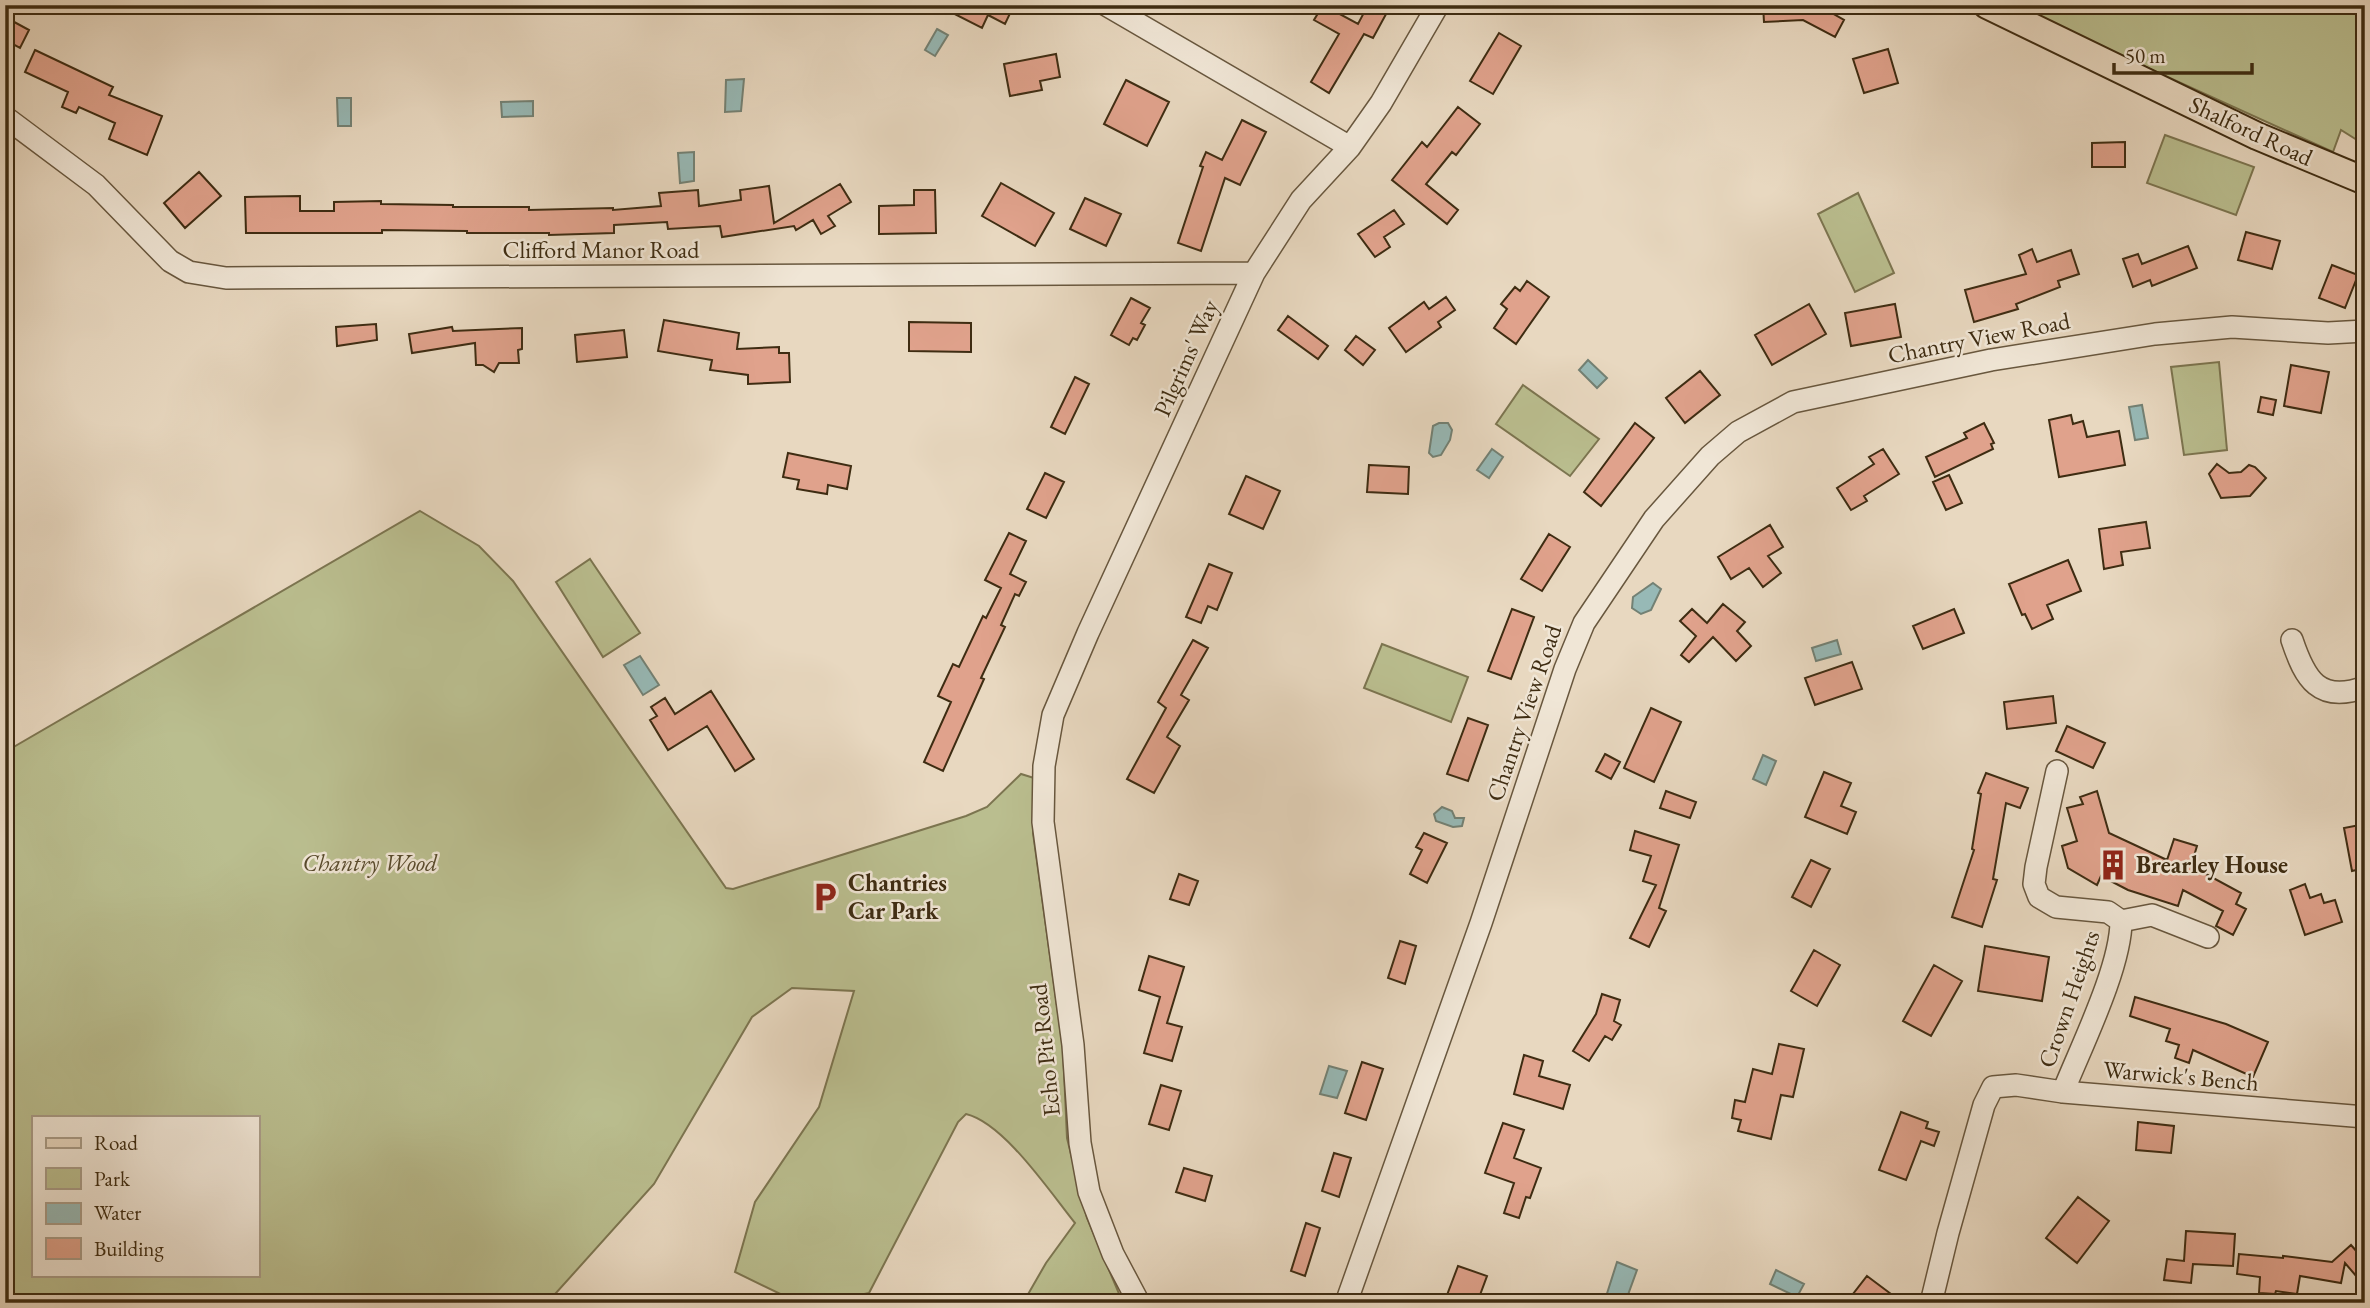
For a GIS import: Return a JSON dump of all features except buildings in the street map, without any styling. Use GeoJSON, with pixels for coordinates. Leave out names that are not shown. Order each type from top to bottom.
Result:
{"type":"FeatureCollection","features":[{"type":"Feature","properties":{"kind":"main road","name":"Shalford Road"},"geometry":{"type":"LineString","coordinates":[[1987,5],[2257,136],[2365,181]]}},
{"type":"Feature","properties":{"kind":"street"},"geometry":{"type":"LineString","coordinates":[[1106,5],[1350,147]]}},
{"type":"Feature","properties":{"kind":"street","name":"Pilgrims' Way"},"geometry":{"type":"LineString","coordinates":[[1044,774],[1053,715],[1254,273],[1301,200],[1350,147],[1381,103],[1438,5]]}},
{"type":"Feature","properties":{"kind":"street","name":"Clifford Manor Road"},"geometry":{"type":"LineString","coordinates":[[5,117],[96,186],[170,261],[189,272],[226,278],[1254,273]]}},
{"type":"Feature","properties":{"kind":"street","name":"Chantry View Road"},"geometry":{"type":"LineString","coordinates":[[1346,1303],[1481,923],[1565,670],[1584,623],[1654,519],[1710,456],[1738,432],[1793,402],[1991,360],[2155,334],[2232,327],[2328,333],[2365,331]]}},
{"type":"Feature","properties":{"kind":"street"},"geometry":{"type":"LineString","coordinates":[[2292,640],[2304,672],[2317,688],[2339,694],[2365,687]]}},
{"type":"Feature","properties":{"kind":"street","name":"Crown Heights"},"geometry":{"type":"LineString","coordinates":[[2057,771],[2036,867],[2034,884],[2039,897],[2056,907],[2108,912],[2121,921],[2152,915],[2208,937]]}},
{"type":"Feature","properties":{"kind":"street","name":"Echo Pit Road"},"geometry":{"type":"LineString","coordinates":[[1044,774],[1043,822],[1073,1045],[1080,1143],[1089,1192],[1113,1254],[1139,1303]]}},
{"type":"Feature","properties":{"kind":"street","name":"Crown Heights"},"geometry":{"type":"LineString","coordinates":[[2063,1093],[2121,939],[2121,921]]}},
{"type":"Feature","properties":{"kind":"street","name":"Warwick's Bench"},"geometry":{"type":"LineString","coordinates":[[1931,1303],[1984,1105],[1993,1087],[2016,1085],[2063,1093],[2365,1117]]}},
{"type":"Feature","properties":{"kind":"green space"},"geometry":{"type":"Polygon","coordinates":[[[2009,5],[2365,5],[2365,145],[2341,130],[2333,152],[2009,5]]]}},
{"type":"Feature","properties":{"kind":"green space"},"geometry":{"type":"Polygon","coordinates":[[[2165,135],[2254,167],[2236,215],[2147,183],[2165,135]]]}},
{"type":"Feature","properties":{"kind":"green space"},"geometry":{"type":"Polygon","coordinates":[[[1858,193],[1894,273],[1855,292],[1818,214],[1858,193]]]}},
{"type":"Feature","properties":{"kind":"green space"},"geometry":{"type":"Polygon","coordinates":[[[2219,362],[2227,450],[2184,455],[2171,367],[2219,362]]]}},
{"type":"Feature","properties":{"kind":"green space"},"geometry":{"type":"Polygon","coordinates":[[[1523,385],[1599,439],[1570,476],[1496,424],[1523,385]]]}},
{"type":"Feature","properties":{"kind":"green space","name":"Chantry Wood"},"geometry":{"type":"Polygon","coordinates":[[[420,511],[479,546],[513,581],[726,888],[733,889],[966,816],[987,807],[1021,774],[1034,778],[1033,833],[1063,1049],[1067,1138],[1087,1218],[1123,1303],[1023,1303],[1046,1263],[1075,1223],[1011,1144],[981,1120],[966,1114],[958,1122],[869,1293],[821,1303],[799,1303],[735,1272],[755,1202],[819,1107],[854,991],[792,988],[752,1017],[654,1184],[547,1303],[5,1303],[5,752],[420,511]]]}},
{"type":"Feature","properties":{"kind":"green space"},"geometry":{"type":"Polygon","coordinates":[[[590,559],[640,633],[603,657],[556,582],[590,559]]]}},
{"type":"Feature","properties":{"kind":"green space"},"geometry":{"type":"Polygon","coordinates":[[[1382,644],[1468,677],[1451,722],[1364,688],[1382,644]]]}},
{"type":"Feature","properties":{"kind":"water"},"geometry":{"type":"Polygon","coordinates":[[[937,29],[948,35],[935,56],[925,50],[937,29]]]}},
{"type":"Feature","properties":{"kind":"water"},"geometry":{"type":"Polygon","coordinates":[[[744,79],[741,111],[725,112],[726,80],[744,79]]]}},
{"type":"Feature","properties":{"kind":"water"},"geometry":{"type":"Polygon","coordinates":[[[337,98],[351,98],[351,126],[338,126],[337,98]]]}},
{"type":"Feature","properties":{"kind":"water"},"geometry":{"type":"Polygon","coordinates":[[[533,101],[533,116],[502,117],[501,102],[533,101]]]}},
{"type":"Feature","properties":{"kind":"water"},"geometry":{"type":"Polygon","coordinates":[[[694,152],[694,181],[680,183],[678,153],[694,152]]]}},
{"type":"Feature","properties":{"kind":"water"},"geometry":{"type":"Polygon","coordinates":[[[1588,360],[1607,378],[1597,388],[1579,370],[1588,360]]]}},
{"type":"Feature","properties":{"kind":"water"},"geometry":{"type":"Polygon","coordinates":[[[2142,405],[2148,438],[2135,440],[2129,407],[2142,405]]]}},
{"type":"Feature","properties":{"kind":"water"},"geometry":{"type":"Polygon","coordinates":[[[1448,423],[1452,430],[1450,440],[1441,455],[1433,457],[1429,453],[1433,426],[1448,423]]]}},
{"type":"Feature","properties":{"kind":"water"},"geometry":{"type":"Polygon","coordinates":[[[1492,449],[1503,457],[1489,478],[1477,470],[1492,449]]]}},
{"type":"Feature","properties":{"kind":"water"},"geometry":{"type":"Polygon","coordinates":[[[1653,583],[1661,589],[1651,610],[1641,614],[1632,608],[1633,597],[1653,583]]]}},
{"type":"Feature","properties":{"kind":"water"},"geometry":{"type":"Polygon","coordinates":[[[1837,640],[1841,654],[1816,661],[1812,648],[1837,640]]]}},
{"type":"Feature","properties":{"kind":"water"},"geometry":{"type":"Polygon","coordinates":[[[640,656],[659,685],[643,695],[624,665],[640,656]]]}},
{"type":"Feature","properties":{"kind":"water"},"geometry":{"type":"Polygon","coordinates":[[[1763,755],[1776,761],[1766,785],[1753,779],[1763,755]]]}},
{"type":"Feature","properties":{"kind":"water"},"geometry":{"type":"Polygon","coordinates":[[[1442,807],[1452,811],[1455,818],[1464,818],[1462,826],[1453,827],[1436,821],[1434,814],[1442,807]]]}},
{"type":"Feature","properties":{"kind":"water"},"geometry":{"type":"Polygon","coordinates":[[[1329,1066],[1347,1071],[1337,1098],[1320,1094],[1329,1066]]]}},
{"type":"Feature","properties":{"kind":"water"},"geometry":{"type":"Polygon","coordinates":[[[1617,1262],[1637,1270],[1625,1303],[1604,1303],[1617,1262]]]}},
{"type":"Feature","properties":{"kind":"water"},"geometry":{"type":"Polygon","coordinates":[[[1776,1270],[1804,1284],[1797,1297],[1770,1284],[1776,1270]]]}},
{"type":"Feature","properties":{"kind":"place","name":"Brearley House"},"geometry":{"type":"Point","coordinates":[2113,865]}},
{"type":"Feature","properties":{"kind":"place","name":"Chantries Car Park"},"geometry":{"type":"Point","coordinates":[825,897]}}]}
